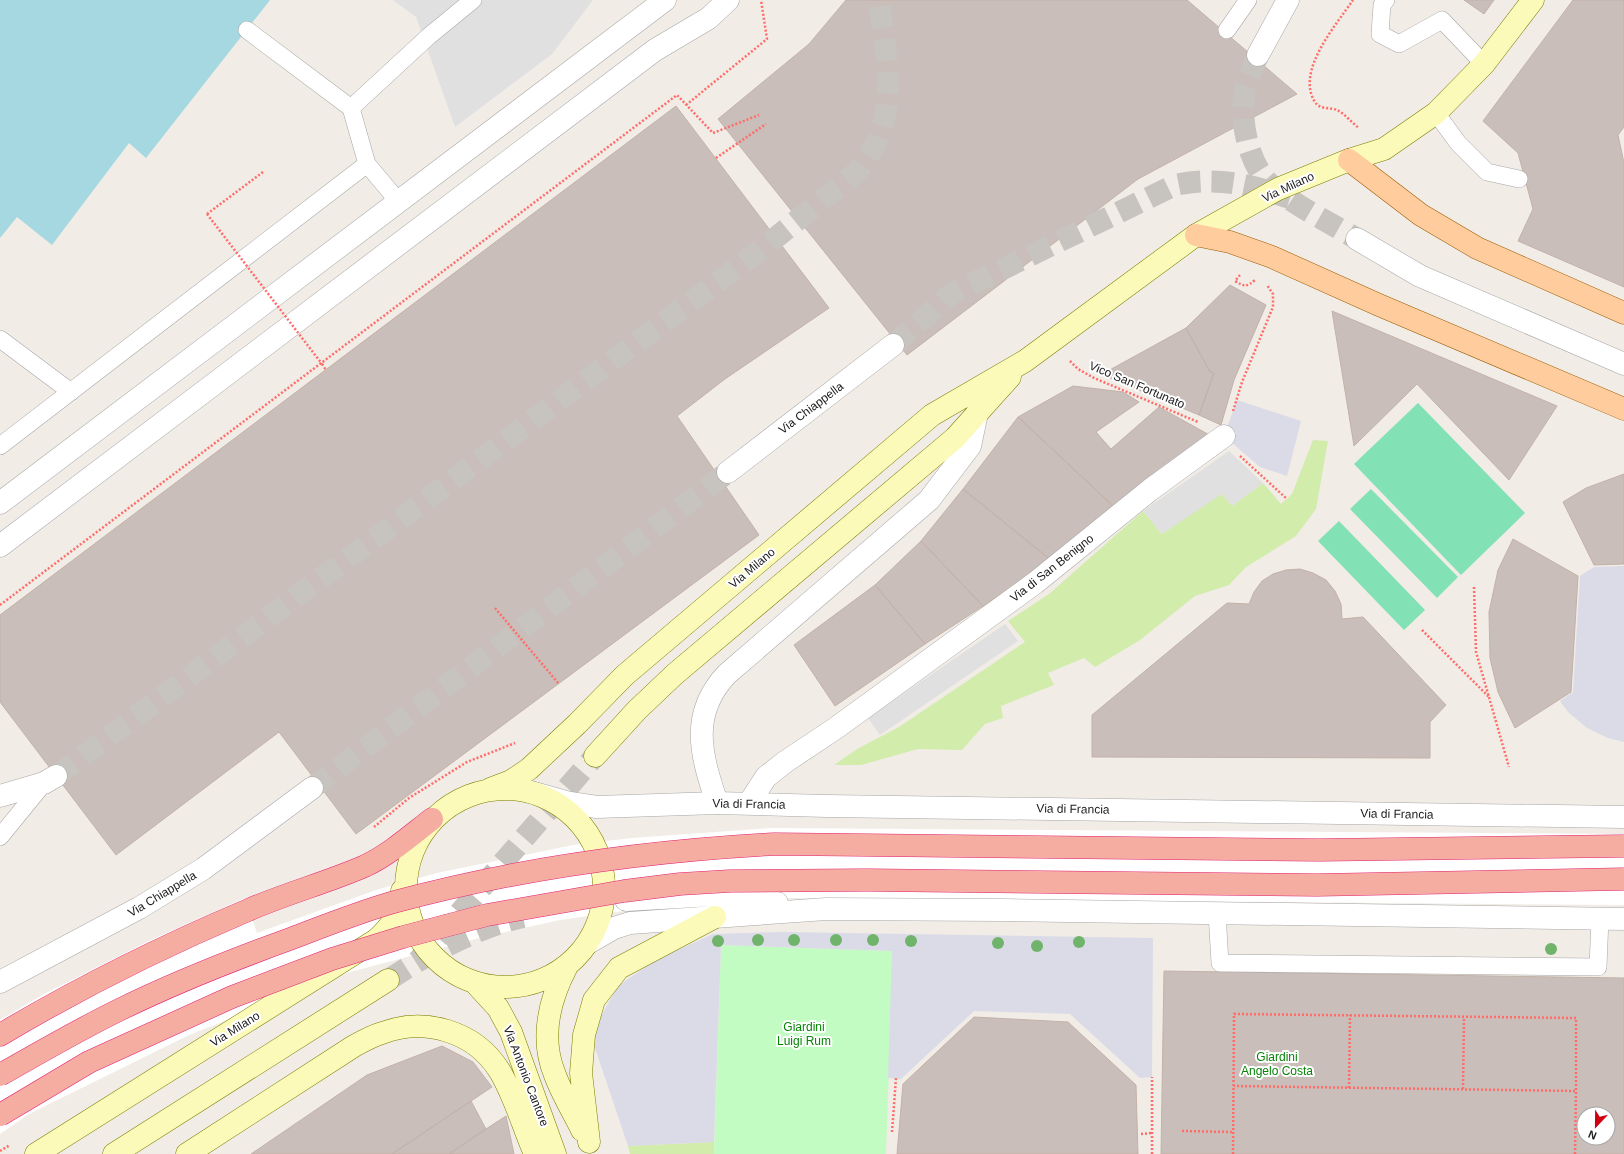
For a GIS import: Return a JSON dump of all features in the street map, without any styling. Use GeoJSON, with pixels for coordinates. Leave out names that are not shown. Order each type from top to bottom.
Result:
{"type":"FeatureCollection","features":[{"type":"Feature","properties":{"kind":"highway"},"geometry":{"type":"LineString","coordinates":[[0,1035],[53,1004],[132,962],[248,910],[365,865],[396,848],[432,819]]}},
{"type":"Feature","properties":{"kind":"highway"},"geometry":{"type":"LineString","coordinates":[[0,1075],[71,1035],[120,1010],[244,956],[320,927],[393,903],[454,887],[525,872],[609,859],[696,848],[775,844],[1319,850],[1624,846]]}},
{"type":"Feature","properties":{"kind":"highway"},"geometry":{"type":"LineString","coordinates":[[0,1115],[89,1062],[232,997],[332,960],[403,937],[487,915],[624,891],[680,884],[730,881],[867,880],[1317,885],[1624,878]]}},
{"type":"Feature","properties":{"kind":"main road","name":"Via Milano"},"geometry":{"type":"LineString","coordinates":[[595,756],[637,710],[675,674],[955,438],[1026,361],[1196,235],[1278,189],[1349,160],[1384,149],[1436,113],[1484,64],[1533,0]]}},
{"type":"Feature","properties":{"kind":"main road"},"geometry":{"type":"LineString","coordinates":[[1349,160],[1421,215],[1477,248],[1624,313]]}},
{"type":"Feature","properties":{"kind":"main road"},"geometry":{"type":"LineString","coordinates":[[1196,235],[1230,242],[1272,257],[1379,305],[1624,409]]}},
{"type":"Feature","properties":{"kind":"main road","name":"Via Milano"},"geometry":{"type":"LineString","coordinates":[[36,1154],[376,940],[390,927],[399,911],[404,880],[413,847],[432,819],[458,799],[510,781],[529,769],[577,724],[625,675],[932,415],[1026,361]]}},
{"type":"Feature","properties":{"kind":"main road"},"geometry":{"type":"LineString","coordinates":[[490,789],[524,790],[555,802],[580,822],[597,850],[604,881],[601,913],[588,943],[567,966],[558,982],[550,1006],[547,1031],[549,1056],[555,1075],[591,1148]]}},
{"type":"Feature","properties":{"kind":"main road"},"geometry":{"type":"LineString","coordinates":[[404,880],[408,913],[422,944],[444,967],[475,983],[507,988],[539,982],[567,966]]}},
{"type":"Feature","properties":{"kind":"main road"},"geometry":{"type":"LineString","coordinates":[[591,1148],[581,1073],[584,1035],[594,1000],[620,968],[715,917]]}},
{"type":"Feature","properties":{"kind":"main road"},"geometry":{"type":"LineString","coordinates":[[114,1154],[388,980]]}},
{"type":"Feature","properties":{"kind":"main road","name":"Via Antonio Cantore"},"geometry":{"type":"LineString","coordinates":[[475,983],[498,1008],[511,1032],[555,1154]]}},
{"type":"Feature","properties":{"kind":"main road","name":"Via Antonio Cantore"},"geometry":{"type":"LineString","coordinates":[[187,1154],[354,1046],[375,1036],[407,1027],[432,1027],[451,1031],[472,1042],[487,1054],[499,1070],[509,1089],[535,1154]]}},
{"type":"Feature","properties":{"kind":"street"},"geometry":{"type":"LineString","coordinates":[[0,503],[398,200],[665,0]]}},
{"type":"Feature","properties":{"kind":"street"},"geometry":{"type":"LineString","coordinates":[[0,546],[655,50],[709,18],[728,0]]}},
{"type":"Feature","properties":{"kind":"street"},"geometry":{"type":"LineString","coordinates":[[1258,56],[1288,0]]}},
{"type":"Feature","properties":{"kind":"street"},"geometry":{"type":"LineString","coordinates":[[1357,239],[1420,276],[1624,364]]}},
{"type":"Feature","properties":{"kind":"street","name":"Via Chiappella"},"geometry":{"type":"LineString","coordinates":[[728,472],[893,345]]}},
{"type":"Feature","properties":{"kind":"street"},"geometry":{"type":"LineString","coordinates":[[717,803],[709,778],[701,732],[707,702],[715,687],[728,674],[929,500],[970,446],[977,413]]}},
{"type":"Feature","properties":{"kind":"street","name":"Via di San Benigno"},"geometry":{"type":"LineString","coordinates":[[750,803],[766,777],[785,762],[836,728],[1035,584],[1150,490],[1223,437]]}},
{"type":"Feature","properties":{"kind":"street"},"geometry":{"type":"LineString","coordinates":[[0,796],[50,779]]}},
{"type":"Feature","properties":{"kind":"street","name":"Via Chiappella"},"geometry":{"type":"LineString","coordinates":[[0,982],[139,908],[203,869],[312,788]]}},
{"type":"Feature","properties":{"kind":"street","name":"Via di Francia"},"geometry":{"type":"LineString","coordinates":[[524,790],[570,803],[597,807],[750,803],[1624,817]]}},
{"type":"Feature","properties":{"kind":"street"},"geometry":{"type":"LineString","coordinates":[[608,901],[714,895],[826,909]]}},
{"type":"Feature","properties":{"kind":"street"},"geometry":{"type":"LineString","coordinates":[[588,943],[614,928],[630,923],[826,909],[1624,919]]}},
{"type":"Feature","properties":{"kind":"lane"},"geometry":{"type":"LineString","coordinates":[[351,108],[429,36],[473,0]]}},
{"type":"Feature","properties":{"kind":"lane"},"geometry":{"type":"LineString","coordinates":[[1227,30],[1248,0]]}},
{"type":"Feature","properties":{"kind":"lane"},"geometry":{"type":"LineString","coordinates":[[1386,0],[1382,5],[1380,34],[1400,44],[1442,20],[1484,64]]}},
{"type":"Feature","properties":{"kind":"lane"},"geometry":{"type":"LineString","coordinates":[[247,30],[351,108],[367,164],[398,200]]}},
{"type":"Feature","properties":{"kind":"lane"},"geometry":{"type":"LineString","coordinates":[[1436,113],[1458,143],[1487,172],[1519,179]]}},
{"type":"Feature","properties":{"kind":"lane"},"geometry":{"type":"LineString","coordinates":[[0,446],[367,164]]}},
{"type":"Feature","properties":{"kind":"lane"},"geometry":{"type":"LineString","coordinates":[[0,339],[71,392]]}},
{"type":"Feature","properties":{"kind":"lane"},"geometry":{"type":"LineString","coordinates":[[0,837],[50,779]]}},
{"type":"Feature","properties":{"kind":"lane"},"geometry":{"type":"LineString","coordinates":[[1217,913],[1220,963],[1598,967],[1600,918]]}},
{"type":"Feature","properties":{"kind":"path"},"geometry":{"type":"LineString","coordinates":[[686,105],[766,39],[761,0]]}},
{"type":"Feature","properties":{"kind":"path"},"geometry":{"type":"LineString","coordinates":[[1337,110],[1324,108],[1315,103],[1311,92],[1310,82],[1316,56],[1353,0]]}},
{"type":"Feature","properties":{"kind":"path"},"geometry":{"type":"LineString","coordinates":[[0,605],[322,364],[677,95],[713,133],[759,115]]}},
{"type":"Feature","properties":{"kind":"path"},"geometry":{"type":"LineString","coordinates":[[716,158],[766,124]]}},
{"type":"Feature","properties":{"kind":"path"},"geometry":{"type":"LineString","coordinates":[[263,172],[206,214],[326,370]]}},
{"type":"Feature","properties":{"kind":"path"},"geometry":{"type":"LineString","coordinates":[[1223,437],[1242,382],[1273,307],[1273,294],[1263,281]]}},
{"type":"Feature","properties":{"kind":"path","name":"Vico San Fortunato"},"geometry":{"type":"LineString","coordinates":[[1050,342],[1078,369],[1094,378],[1200,423],[1223,437],[1287,499]]}},
{"type":"Feature","properties":{"kind":"path"},"geometry":{"type":"LineString","coordinates":[[1474,587],[1476,652],[1510,767]]}},
{"type":"Feature","properties":{"kind":"path"},"geometry":{"type":"LineString","coordinates":[[495,608],[559,684]]}},
{"type":"Feature","properties":{"kind":"path"},"geometry":{"type":"LineString","coordinates":[[1422,630],[1489,697]]}},
{"type":"Feature","properties":{"kind":"path"},"geometry":{"type":"LineString","coordinates":[[369,832],[410,798],[467,762],[518,741]]}},
{"type":"Feature","properties":{"kind":"path"},"geometry":{"type":"LineString","coordinates":[[1233,1154],[1234,1014],[1576,1018],[1575,1154]]}},
{"type":"Feature","properties":{"kind":"path"},"geometry":{"type":"LineString","coordinates":[[1349,1088],[1350,1015]]}},
{"type":"Feature","properties":{"kind":"path"},"geometry":{"type":"LineString","coordinates":[[1463,1089],[1464,1017]]}},
{"type":"Feature","properties":{"kind":"path"},"geometry":{"type":"LineString","coordinates":[[1152,1077],[1152,1154]]}},
{"type":"Feature","properties":{"kind":"path"},"geometry":{"type":"LineString","coordinates":[[892,1132],[896,1078]]}},
{"type":"Feature","properties":{"kind":"path"},"geometry":{"type":"LineString","coordinates":[[1234,1086],[1576,1090]]}},
{"type":"Feature","properties":{"kind":"path"},"geometry":{"type":"LineString","coordinates":[[1182,1131],[1233,1132]]}},
{"type":"Feature","properties":{"kind":"path"},"geometry":{"type":"LineString","coordinates":[[1142,1134],[1152,1133]]}},
{"type":"Feature","properties":{"kind":"green space"},"geometry":{"type":"Polygon","coordinates":[[[1418,403],[1525,513],[1461,575],[1354,464],[1418,403]]]}},
{"type":"Feature","properties":{"kind":"green space"},"geometry":{"type":"Polygon","coordinates":[[[1313,440],[1328,441],[1316,509],[1296,536],[1246,567],[1229,585],[1195,596],[1140,640],[1095,667],[1084,658],[1048,673],[1054,685],[1001,706],[1003,718],[985,724],[962,750],[918,749],[861,765],[834,765],[857,749],[899,727],[1025,642],[1008,621],[1049,594],[1143,511],[1162,534],[1222,493],[1232,506],[1263,483],[1281,504],[1292,494],[1313,440]]]}},
{"type":"Feature","properties":{"kind":"green space"},"geometry":{"type":"Polygon","coordinates":[[[1371,489],[1458,577],[1437,598],[1350,509],[1371,489]]]}},
{"type":"Feature","properties":{"kind":"green space"},"geometry":{"type":"Polygon","coordinates":[[[1339,521],[1425,610],[1404,630],[1318,541],[1339,521]]]}},
{"type":"Feature","properties":{"kind":"green space","name":"Giardini Luigi Rum"},"geometry":{"type":"Polygon","coordinates":[[[721,945],[893,951],[886,1154],[714,1154],[721,945]]]}},
{"type":"Feature","properties":{"kind":"green space"},"geometry":{"type":"Polygon","coordinates":[[[714,1142],[714,1154],[630,1154],[628,1146],[714,1142]]]}},
{"type":"Feature","properties":{"kind":"shaded area"},"geometry":{"type":"Polygon","coordinates":[[[393,0],[593,0],[552,54],[455,127],[416,17],[393,0]]]}},
{"type":"Feature","properties":{"kind":"shaded area"},"geometry":{"type":"Polygon","coordinates":[[[1237,400],[1301,421],[1287,476],[1260,467],[1224,436],[1237,400]]]}},
{"type":"Feature","properties":{"kind":"shaded area"},"geometry":{"type":"Polygon","coordinates":[[[1229,451],[1263,483],[1232,506],[1222,494],[1162,534],[1143,511],[1229,451]]]}},
{"type":"Feature","properties":{"kind":"shaded area"},"geometry":{"type":"Polygon","coordinates":[[[1624,566],[1624,742],[1608,738],[1587,728],[1568,712],[1560,701],[1573,692],[1580,576],[1594,567],[1624,566]]]}},
{"type":"Feature","properties":{"kind":"shaded area"},"geometry":{"type":"Polygon","coordinates":[[[1005,624],[1018,641],[880,735],[868,718],[1005,624]]]}},
{"type":"Feature","properties":{"kind":"shaded area"},"geometry":{"type":"Polygon","coordinates":[[[782,932],[1153,938],[1152,1077],[1140,1078],[1070,1014],[974,1011],[901,1079],[888,1078],[892,951],[721,945],[714,1142],[628,1146],[594,1045],[595,1027],[618,986],[654,961],[713,934],[782,932]]]}},
{"type":"Feature","properties":{"kind":"water"},"geometry":{"type":"Polygon","coordinates":[[[0,0],[270,0],[146,158],[129,143],[52,245],[17,217],[0,238],[0,0]]]}},
{"type":"Feature","properties":{"kind":"pier"},"geometry":{"type":"Polygon","coordinates":[[[772,828],[1624,834],[1624,905],[792,898],[714,902],[637,909],[560,920],[487,936],[350,972],[189,1035],[29,1114],[0,1134],[0,1020],[44,994],[153,939],[245,898],[257,933],[376,890],[437,873],[573,845],[632,838],[772,828]]]}},
{"type":"Feature","properties":{"kind":"building"},"geometry":{"type":"Polygon","coordinates":[[[846,0],[1187,0],[1297,94],[1138,179],[907,355],[718,119],[809,44],[846,0]]]}},
{"type":"Feature","properties":{"kind":"building"},"geometry":{"type":"Polygon","coordinates":[[[1464,0],[1494,0],[1484,14],[1464,0]]]}},
{"type":"Feature","properties":{"kind":"building"},"geometry":{"type":"Polygon","coordinates":[[[1573,0],[1624,0],[1624,127],[1618,135],[1624,163],[1624,287],[1518,241],[1533,209],[1518,153],[1483,121],[1573,0]]]}},
{"type":"Feature","properties":{"kind":"building"},"geometry":{"type":"Polygon","coordinates":[[[676,106],[829,308],[725,379],[677,416],[759,535],[356,834],[279,732],[116,855],[0,702],[0,615],[676,106]]]}},
{"type":"Feature","properties":{"kind":"building"},"geometry":{"type":"Polygon","coordinates":[[[1230,285],[1266,305],[1234,380],[1221,425],[1199,415],[1214,373],[1210,372],[1186,328],[1230,285]]]}},
{"type":"Feature","properties":{"kind":"building"},"geometry":{"type":"Polygon","coordinates":[[[1332,311],[1557,406],[1509,480],[1417,384],[1354,446],[1332,311]]]}},
{"type":"Feature","properties":{"kind":"building"},"geometry":{"type":"Polygon","coordinates":[[[1186,328],[1210,372],[1214,373],[1199,415],[1108,377],[1106,372],[1186,328]]]}},
{"type":"Feature","properties":{"kind":"building"},"geometry":{"type":"Polygon","coordinates":[[[1073,386],[1123,392],[1139,402],[1096,432],[1111,449],[1159,407],[1213,437],[1113,506],[1018,417],[1073,386]]]}},
{"type":"Feature","properties":{"kind":"building"},"geometry":{"type":"Polygon","coordinates":[[[1018,417],[1113,506],[1052,561],[963,489],[1018,417]]]}},
{"type":"Feature","properties":{"kind":"building"},"geometry":{"type":"Polygon","coordinates":[[[1624,474],[1624,564],[1594,565],[1563,502],[1586,488],[1624,474]]]}},
{"type":"Feature","properties":{"kind":"building"},"geometry":{"type":"Polygon","coordinates":[[[963,489],[1052,561],[983,606],[921,541],[963,489]]]}},
{"type":"Feature","properties":{"kind":"building"},"geometry":{"type":"Polygon","coordinates":[[[1513,539],[1578,576],[1571,692],[1515,728],[1498,692],[1490,658],[1489,612],[1498,570],[1513,539]]]}},
{"type":"Feature","properties":{"kind":"building"},"geometry":{"type":"Polygon","coordinates":[[[921,541],[983,606],[925,644],[875,585],[921,541]]]}},
{"type":"Feature","properties":{"kind":"building"},"geometry":{"type":"Polygon","coordinates":[[[1300,569],[1313,573],[1326,580],[1335,591],[1341,604],[1342,619],[1363,617],[1446,705],[1430,722],[1430,758],[1092,757],[1092,715],[1227,603],[1249,604],[1254,592],[1262,581],[1273,574],[1286,570],[1300,569]]]}},
{"type":"Feature","properties":{"kind":"building"},"geometry":{"type":"Polygon","coordinates":[[[875,585],[925,644],[835,706],[794,645],[875,585]]]}},
{"type":"Feature","properties":{"kind":"building","name":"Giardini Angelo Costa"},"geometry":{"type":"Polygon","coordinates":[[[1164,971],[1624,978],[1624,1154],[1161,1154],[1164,971]]]}},
{"type":"Feature","properties":{"kind":"building"},"geometry":{"type":"Polygon","coordinates":[[[974,1017],[1068,1022],[1136,1085],[1138,1154],[897,1154],[903,1084],[974,1017]]]}},
{"type":"Feature","properties":{"kind":"building"},"geometry":{"type":"Polygon","coordinates":[[[442,1046],[473,1062],[492,1087],[392,1154],[251,1154],[367,1075],[442,1046]]]}},
{"type":"Feature","properties":{"kind":"building"},"geometry":{"type":"Polygon","coordinates":[[[471,1101],[486,1129],[449,1154],[392,1154],[471,1101]]]}},
{"type":"Feature","properties":{"kind":"building"},"geometry":{"type":"Polygon","coordinates":[[[506,1116],[514,1154],[449,1154],[486,1129],[506,1116]]]}},
{"type":"Feature","properties":{"kind":"tunnel"},"geometry":{"type":"LineString","coordinates":[[56,776],[758,252],[857,172],[871,151],[881,131],[886,111],[888,90],[887,68],[879,0]]}},
{"type":"Feature","properties":{"kind":"tunnel"},"geometry":{"type":"LineString","coordinates":[[1258,55],[1246,86],[1243,102],[1243,114],[1247,141],[1256,166],[1263,176],[1280,193],[1301,207],[1357,239]]}},
{"type":"Feature","properties":{"kind":"tunnel"},"geometry":{"type":"LineString","coordinates":[[893,345],[951,294],[1175,185],[1205,181],[1234,183],[1290,198]]}},
{"type":"Feature","properties":{"kind":"tunnel"},"geometry":{"type":"LineString","coordinates":[[312,788],[728,472]]}},
{"type":"Feature","properties":{"kind":"tunnel"},"geometry":{"type":"LineString","coordinates":[[388,980],[418,961],[595,756]]}},
{"type":"Feature","properties":{"kind":"tunnel"},"geometry":{"type":"LineString","coordinates":[[418,961],[456,941],[482,930],[523,917]]}}]}
